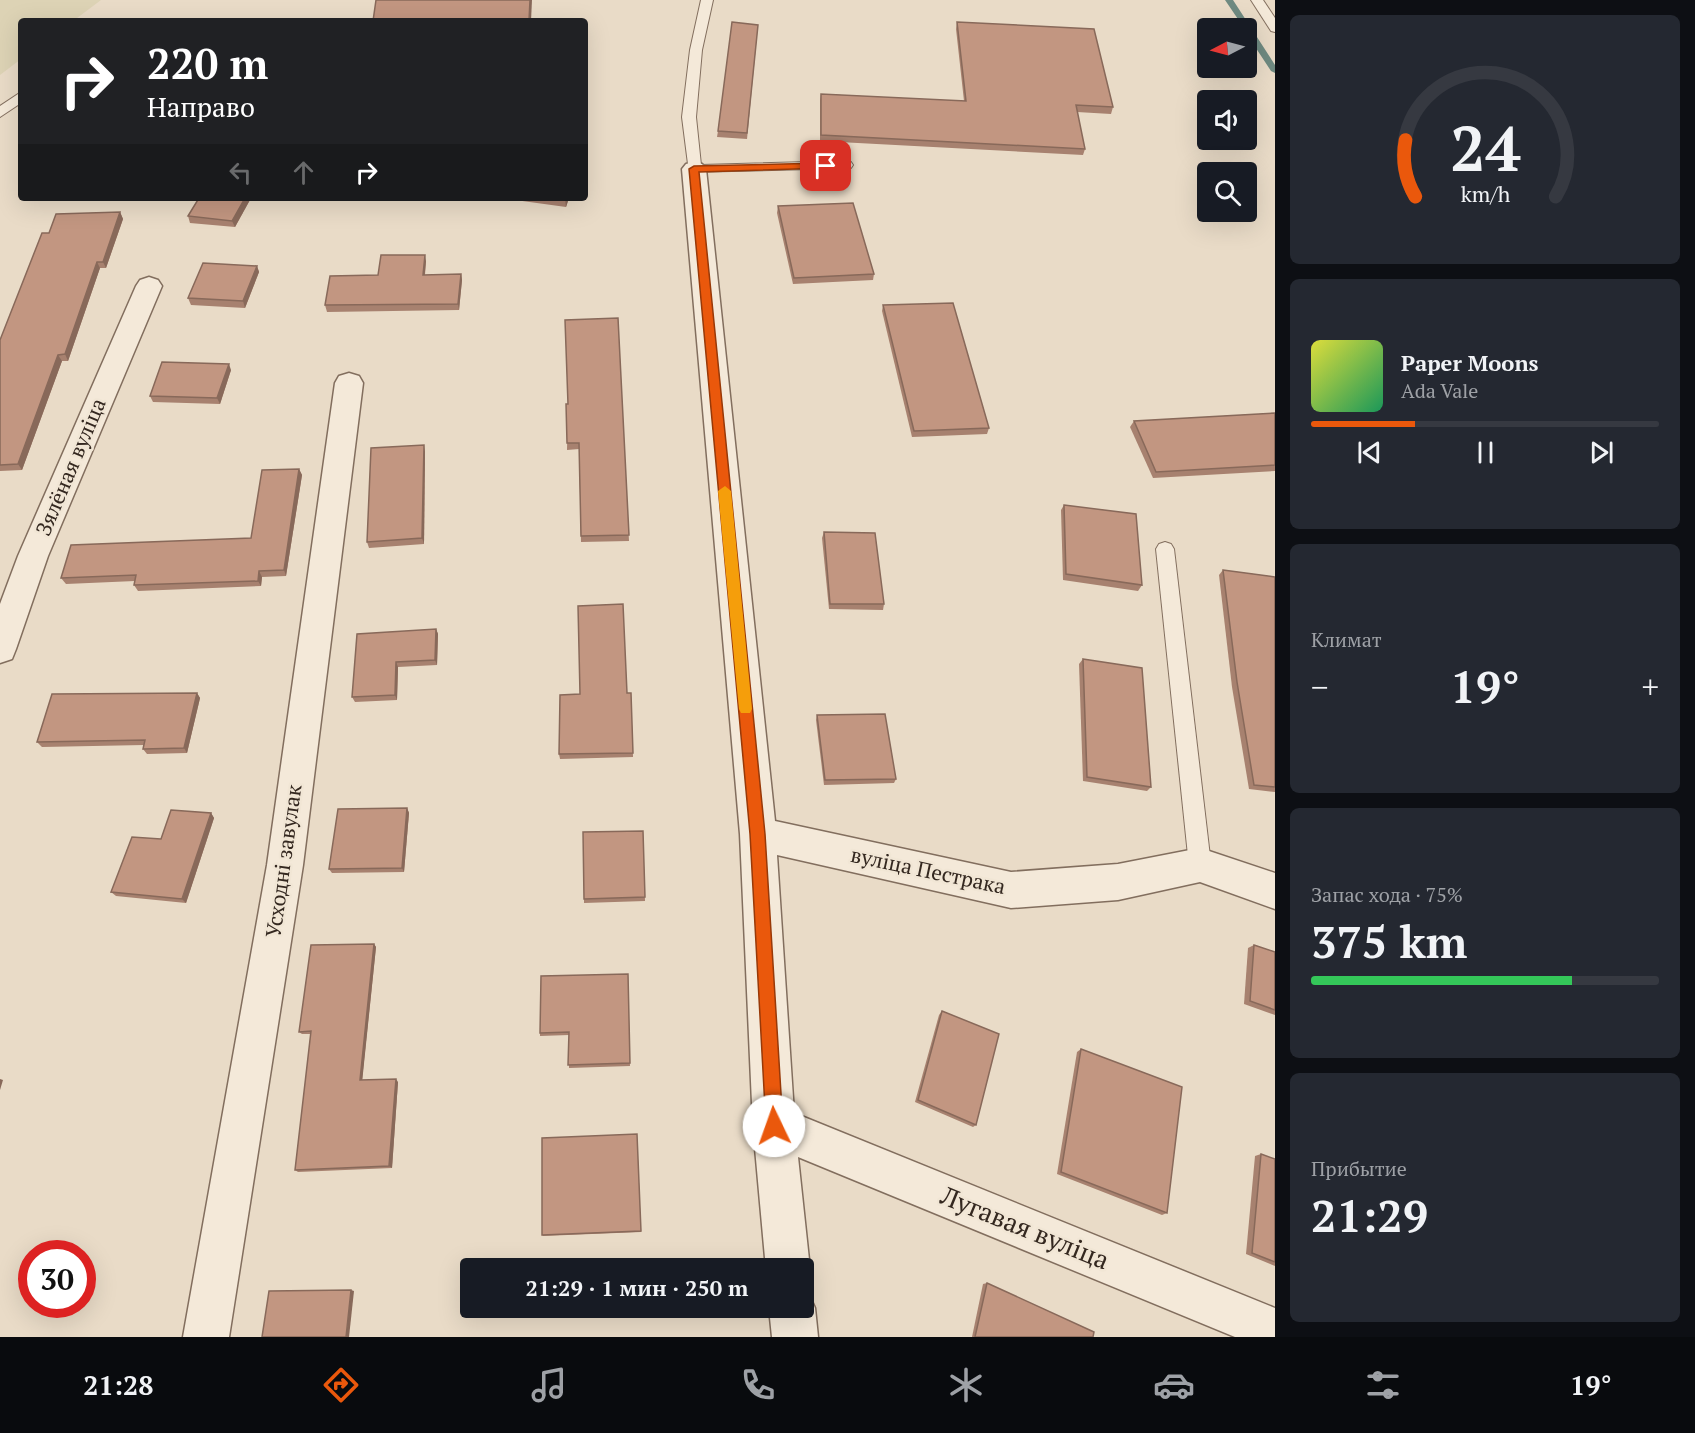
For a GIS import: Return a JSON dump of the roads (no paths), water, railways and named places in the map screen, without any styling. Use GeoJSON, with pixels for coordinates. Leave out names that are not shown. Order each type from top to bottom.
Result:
{"type":"FeatureCollection","features":[{"type":"Feature","properties":{"kind":"street"},"geometry":{"type":"LineString","coordinates":[[694,169],[758,834],[774,1126],[787,1258]]}},
{"type":"Feature","properties":{"kind":"street","name":"Зялёная вуліца"},"geometry":{"type":"LineString","coordinates":[[0,649],[33,556],[148,286]]}},
{"type":"Feature","properties":{"kind":"street","name":"Усходні завулак"},"geometry":{"type":"LineString","coordinates":[[206,1337],[285,865],[349,383]]}},
{"type":"Feature","properties":{"kind":"street","name":"вуліца Пестрака"},"geometry":{"type":"LineString","coordinates":[[758,834],[1011,890],[1118,882],[1200,865]]}},
{"type":"Feature","properties":{"kind":"street"},"geometry":{"type":"LineString","coordinates":[[1200,865],[1275,891]]}},
{"type":"Feature","properties":{"kind":"street","name":"Лугавая вуліца"},"geometry":{"type":"LineString","coordinates":[[774,1126],[1275,1330]]}},
{"type":"Feature","properties":{"kind":"street"},"geometry":{"type":"LineString","coordinates":[[793,1318],[795,1337]]}},
{"type":"Feature","properties":{"kind":"lane"},"geometry":{"type":"LineString","coordinates":[[707,0],[696,50],[689,117],[694,169],[846,165]]}},
{"type":"Feature","properties":{"kind":"lane"},"geometry":{"type":"LineString","coordinates":[[1257,0],[1275,28]]}},
{"type":"Feature","properties":{"kind":"lane"},"geometry":{"type":"LineString","coordinates":[[0,113],[18,98]]}},
{"type":"Feature","properties":{"kind":"lane"},"geometry":{"type":"LineString","coordinates":[[1165,549],[1200,865]]}},
{"type":"Feature","properties":{"kind":"waterway"},"geometry":{"type":"LineString","coordinates":[[1229,0],[1275,71]]}}]}
